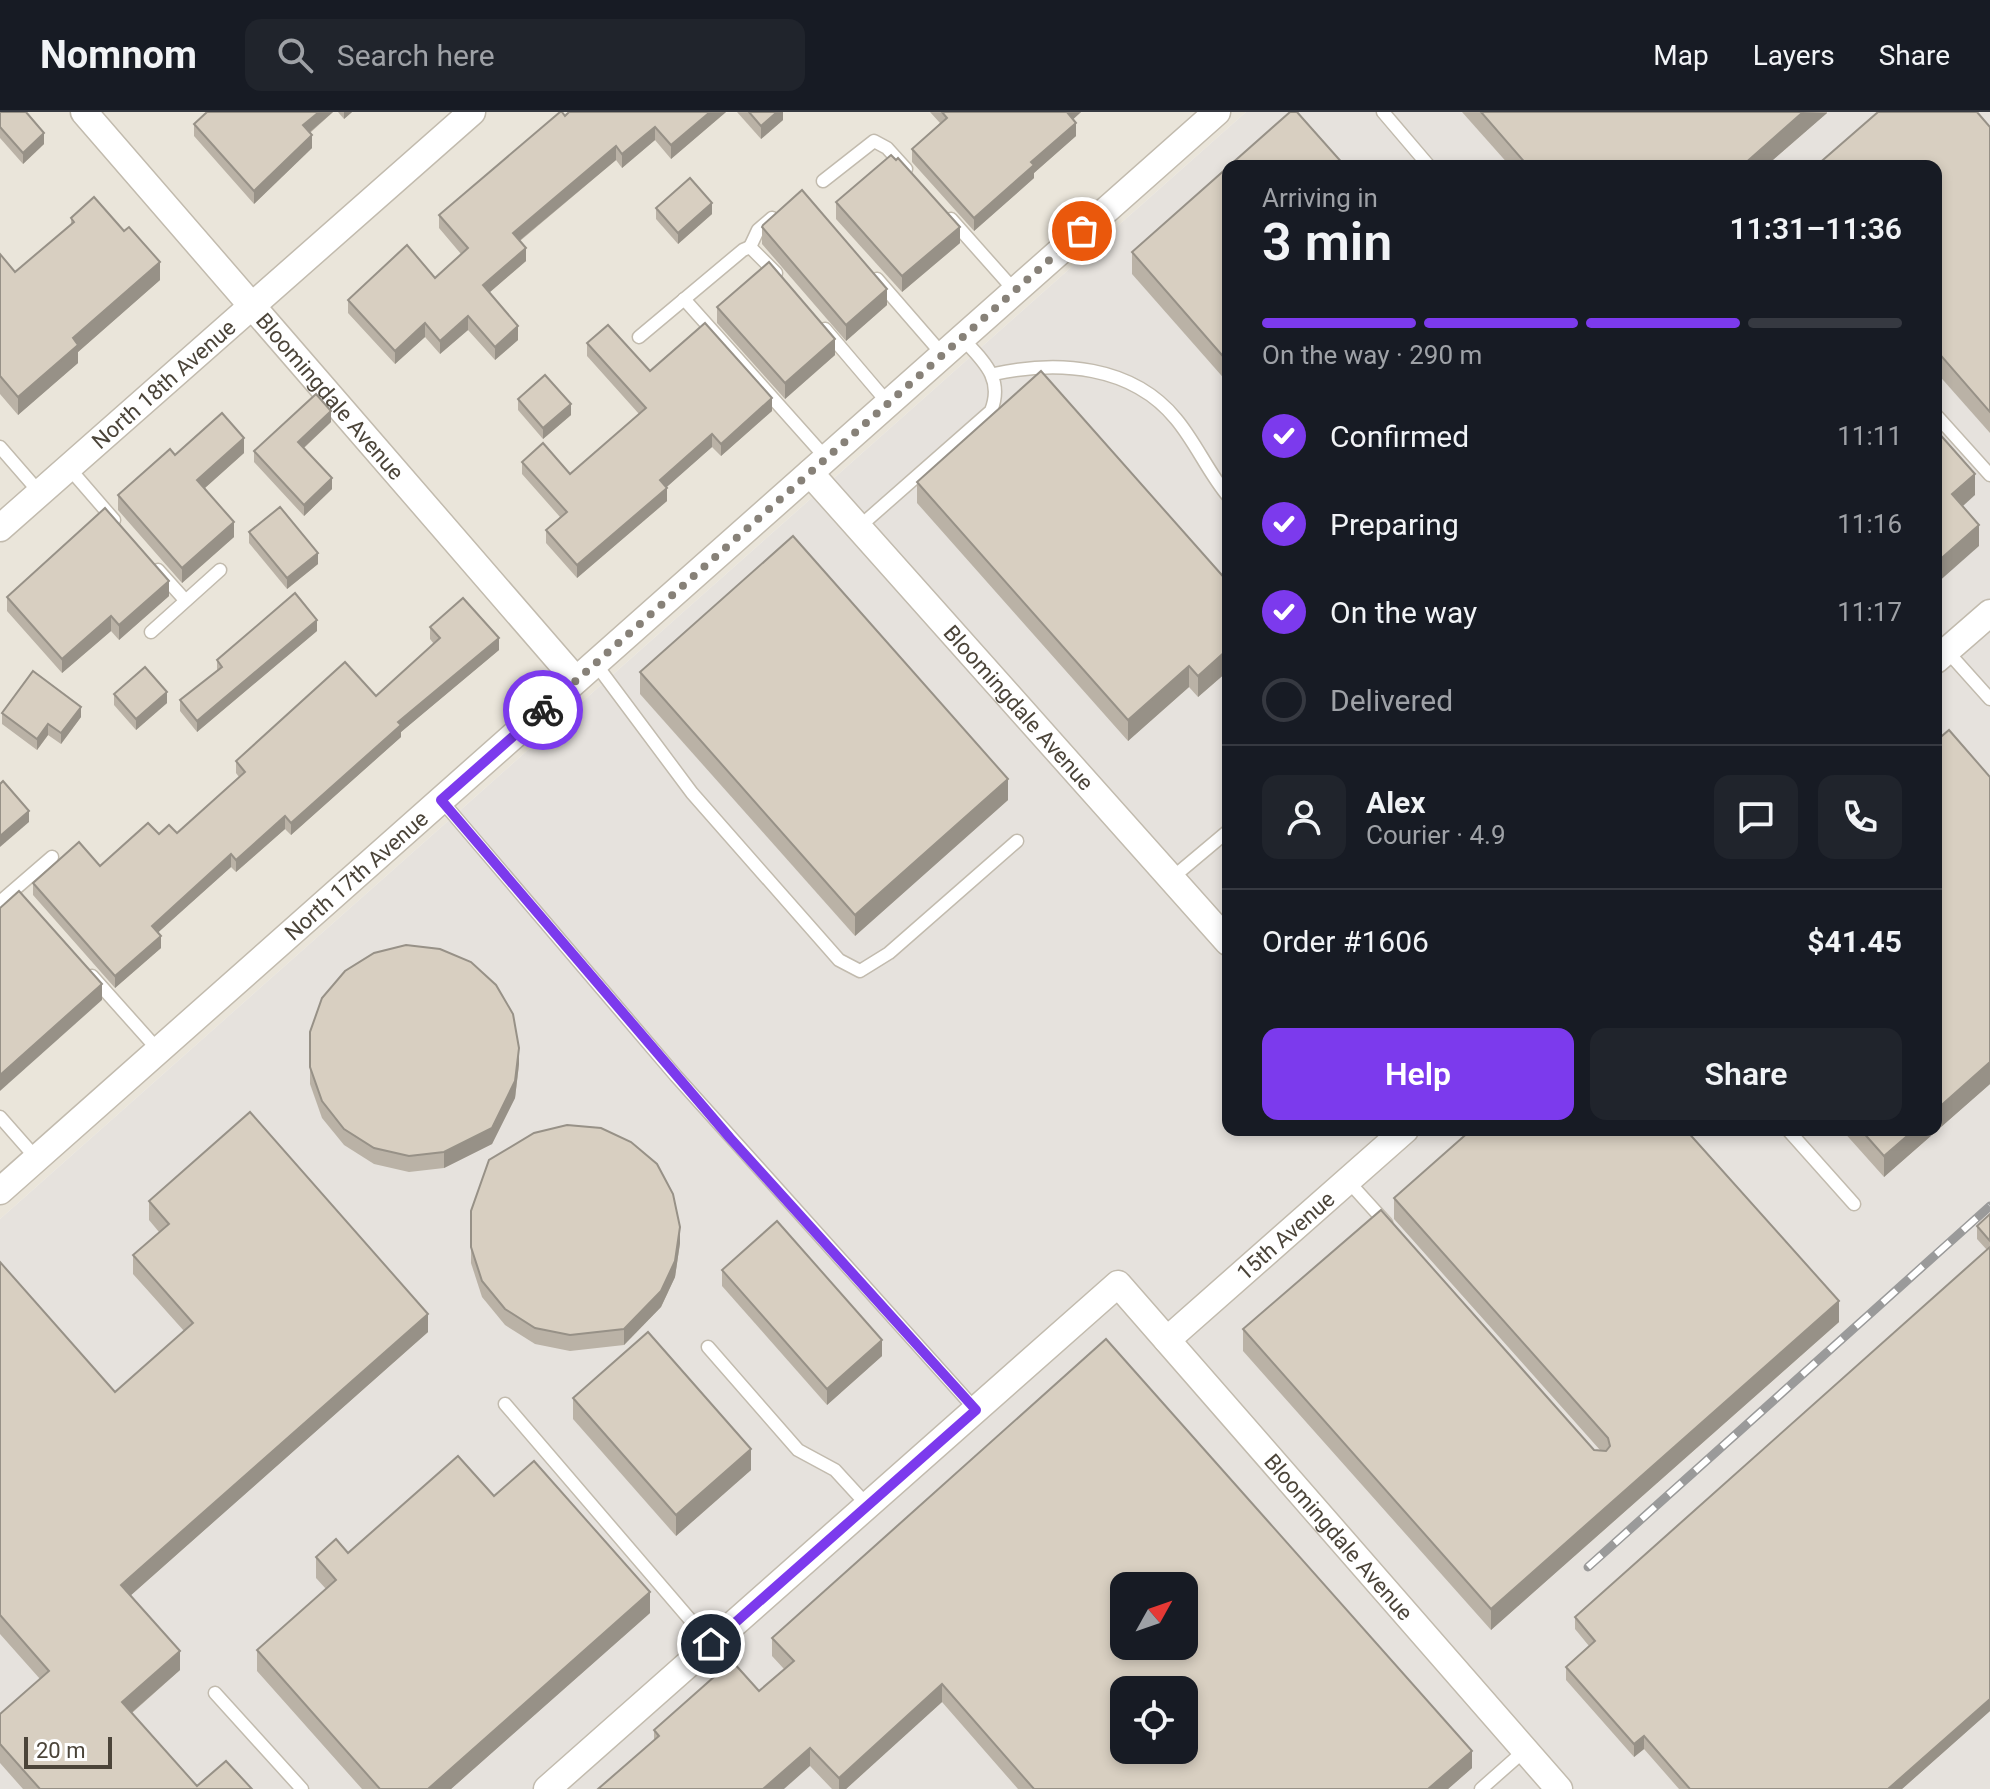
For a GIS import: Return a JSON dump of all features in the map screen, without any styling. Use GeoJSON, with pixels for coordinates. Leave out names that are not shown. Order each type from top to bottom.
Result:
{"type":"FeatureCollection","features":[{"type":"Feature","properties":{"kind":"street","name":"Bloomingdale Avenue"},"geometry":{"type":"LineString","coordinates":[[84,112],[252,307],[586,672]]}},
{"type":"Feature","properties":{"kind":"street","name":"North 18th Avenue"},"geometry":{"type":"LineString","coordinates":[[0,528],[472,112]]}},
{"type":"Feature","properties":{"kind":"street","name":"North 17th Avenue"},"geometry":{"type":"LineString","coordinates":[[0,1191],[1217,112]]}},
{"type":"Feature","properties":{"kind":"street","name":"Bloomingdale Avenue"},"geometry":{"type":"LineString","coordinates":[[818,466],[859,527],[1222,935]]}},
{"type":"Feature","properties":{"kind":"street"},"geometry":{"type":"LineString","coordinates":[[1942,656],[1990,613]]}},
{"type":"Feature","properties":{"kind":"street","name":"15th Avenue"},"geometry":{"type":"LineString","coordinates":[[1167,1340],[1348,1181],[1394,1136]]}},
{"type":"Feature","properties":{"kind":"street","name":"Bloomingdale Avenue"},"geometry":{"type":"LineString","coordinates":[[976,1410],[1118,1284],[1559,1789]]}},
{"type":"Feature","properties":{"kind":"street"},"geometry":{"type":"LineString","coordinates":[[547,1789],[976,1410]]}},
{"type":"Feature","properties":{"kind":"lane"},"geometry":{"type":"LineString","coordinates":[[1383,112],[1424,160]]}},
{"type":"Feature","properties":{"kind":"lane"},"geometry":{"type":"LineString","coordinates":[[823,181],[874,141],[887,148],[919,184]]}},
{"type":"Feature","properties":{"kind":"lane"},"geometry":{"type":"LineString","coordinates":[[941,208],[1015,291]]}},
{"type":"Feature","properties":{"kind":"lane"},"geometry":{"type":"LineString","coordinates":[[639,337],[750,247],[758,230],[780,211]]}},
{"type":"Feature","properties":{"kind":"lane"},"geometry":{"type":"LineString","coordinates":[[750,247],[788,287]]}},
{"type":"Feature","properties":{"kind":"lane"},"geometry":{"type":"LineString","coordinates":[[872,274],[952,346],[994,374],[1019,368],[1073,367],[1121,378],[1150,393],[1176,418],[1222,489]]}},
{"type":"Feature","properties":{"kind":"lane"},"geometry":{"type":"LineString","coordinates":[[684,299],[818,466]]}},
{"type":"Feature","properties":{"kind":"lane"},"geometry":{"type":"LineString","coordinates":[[818,322],[888,403]]}},
{"type":"Feature","properties":{"kind":"lane"},"geometry":{"type":"LineString","coordinates":[[859,527],[991,411],[996,397],[994,374]]}},
{"type":"Feature","properties":{"kind":"lane"},"geometry":{"type":"LineString","coordinates":[[1942,422],[1990,475]]}},
{"type":"Feature","properties":{"kind":"lane"},"geometry":{"type":"LineString","coordinates":[[0,447],[40,493]]}},
{"type":"Feature","properties":{"kind":"lane"},"geometry":{"type":"LineString","coordinates":[[69,468],[127,534]]}},
{"type":"Feature","properties":{"kind":"lane"},"geometry":{"type":"LineString","coordinates":[[146,556],[185,600]]}},
{"type":"Feature","properties":{"kind":"lane"},"geometry":{"type":"LineString","coordinates":[[151,632],[220,570]]}},
{"type":"Feature","properties":{"kind":"lane"},"geometry":{"type":"LineString","coordinates":[[1942,656],[1990,699]]}},
{"type":"Feature","properties":{"kind":"lane"},"geometry":{"type":"LineString","coordinates":[[586,672],[839,960],[860,971],[889,953],[1017,841]]}},
{"type":"Feature","properties":{"kind":"lane"},"geometry":{"type":"LineString","coordinates":[[441,800],[686,1088],[976,1410]]}},
{"type":"Feature","properties":{"kind":"lane"},"geometry":{"type":"LineString","coordinates":[[1172,878],[1222,836]]}},
{"type":"Feature","properties":{"kind":"lane"},"geometry":{"type":"LineString","coordinates":[[0,902],[52,857]]}},
{"type":"Feature","properties":{"kind":"lane"},"geometry":{"type":"LineString","coordinates":[[15,889],[25,901]]}},
{"type":"Feature","properties":{"kind":"lane"},"geometry":{"type":"LineString","coordinates":[[87,970],[159,1051]]}},
{"type":"Feature","properties":{"kind":"lane"},"geometry":{"type":"LineString","coordinates":[[0,1117],[37,1159]]}},
{"type":"Feature","properties":{"kind":"lane"},"geometry":{"type":"LineString","coordinates":[[1793,1136],[1854,1204]]}},
{"type":"Feature","properties":{"kind":"lane"},"geometry":{"type":"LineString","coordinates":[[1348,1181],[1395,1233]]}},
{"type":"Feature","properties":{"kind":"lane"},"geometry":{"type":"LineString","coordinates":[[708,1347],[798,1450],[835,1470],[868,1506]]}},
{"type":"Feature","properties":{"kind":"lane"},"geometry":{"type":"LineString","coordinates":[[505,1404],[711,1644]]}},
{"type":"Feature","properties":{"kind":"lane"},"geometry":{"type":"LineString","coordinates":[[215,1693],[302,1789]]}},
{"type":"Feature","properties":{"kind":"lane"},"geometry":{"type":"LineString","coordinates":[[1481,1789],[1525,1750]]}},
{"type":"Feature","properties":{"kind":"shaded area"},"geometry":{"type":"Polygon","coordinates":[[[0,112],[1246,112],[0,1219],[0,112]]]}},
{"type":"Feature","properties":{"kind":"shaded area"},"geometry":{"type":"Polygon","coordinates":[[[1246,112],[1990,112],[1990,1789],[0,1789],[0,1219],[1246,112]]]}},
{"type":"Feature","properties":{"kind":"building"},"geometry":{"type":"Polygon","coordinates":[[[0,112],[26,112],[44,133],[23,153],[0,127],[0,112]]]}},
{"type":"Feature","properties":{"kind":"building"},"geometry":{"type":"Polygon","coordinates":[[[207,112],[319,112],[303,125],[312,135],[254,191],[194,124],[207,112]]]}},
{"type":"Feature","properties":{"kind":"building"},"geometry":{"type":"Polygon","coordinates":[[[560,112],[565,116],[569,112],[710,112],[671,145],[655,127],[622,154],[616,146],[513,233],[526,248],[483,285],[518,326],[495,347],[468,316],[440,341],[425,323],[395,351],[348,300],[407,245],[435,278],[468,248],[439,215],[560,112]]]}},
{"type":"Feature","properties":{"kind":"building"},"geometry":{"type":"Polygon","coordinates":[[[749,112],[777,112],[761,126],[749,112]]]}},
{"type":"Feature","properties":{"kind":"building"},"geometry":{"type":"Polygon","coordinates":[[[942,112],[1067,112],[1076,123],[974,218],[912,149],[947,118],[942,112]]]}},
{"type":"Feature","properties":{"kind":"building"},"geometry":{"type":"Polygon","coordinates":[[[1290,112],[1297,112],[1340,160],[1236,160],[1290,112]]]}},
{"type":"Feature","properties":{"kind":"building"},"geometry":{"type":"Polygon","coordinates":[[[1481,112],[1803,112],[1749,160],[1523,160],[1481,112]]]}},
{"type":"Feature","properties":{"kind":"building"},"geometry":{"type":"Polygon","coordinates":[[[1878,112],[1977,112],[1990,127],[1990,412],[1942,357],[1942,160],[1823,160],[1878,112]]]}},
{"type":"Feature","properties":{"kind":"building"},"geometry":{"type":"Polygon","coordinates":[[[891,155],[896,160],[898,158],[960,227],[902,276],[836,202],[891,155]]]}},
{"type":"Feature","properties":{"kind":"building"},"geometry":{"type":"Polygon","coordinates":[[[1222,172],[1222,355],[1132,252],[1222,172]]]}},
{"type":"Feature","properties":{"kind":"building"},"geometry":{"type":"Polygon","coordinates":[[[690,178],[712,203],[678,233],[656,208],[690,178]]]}},
{"type":"Feature","properties":{"kind":"building"},"geometry":{"type":"Polygon","coordinates":[[[802,190],[887,289],[846,325],[762,227],[802,190]]]}},
{"type":"Feature","properties":{"kind":"building"},"geometry":{"type":"Polygon","coordinates":[[[94,197],[124,231],[129,227],[160,262],[73,338],[78,345],[18,397],[0,376],[0,254],[15,272],[74,222],[71,218],[94,197]]]}},
{"type":"Feature","properties":{"kind":"building"},"geometry":{"type":"Polygon","coordinates":[[[769,262],[835,339],[785,383],[717,307],[769,262]]]}},
{"type":"Feature","properties":{"kind":"building"},"geometry":{"type":"Polygon","coordinates":[[[705,323],[772,398],[721,444],[712,434],[660,480],[667,488],[577,565],[546,530],[567,512],[522,462],[543,443],[570,474],[646,408],[587,343],[608,325],[650,371],[705,323]]]}},
{"type":"Feature","properties":{"kind":"building"},"geometry":{"type":"Polygon","coordinates":[[[1041,371],[1222,575],[1222,654],[1198,676],[1189,666],[1128,720],[917,482],[1041,371]]]}},
{"type":"Feature","properties":{"kind":"building"},"geometry":{"type":"Polygon","coordinates":[[[545,375],[571,404],[543,428],[518,399],[545,375]]]}},
{"type":"Feature","properties":{"kind":"building"},"geometry":{"type":"Polygon","coordinates":[[[316,394],[331,411],[298,442],[332,478],[304,505],[254,451],[316,394]]]}},
{"type":"Feature","properties":{"kind":"building"},"geometry":{"type":"Polygon","coordinates":[[[222,413],[244,438],[197,480],[234,522],[182,568],[118,495],[170,449],[175,455],[222,413]]]}},
{"type":"Feature","properties":{"kind":"building"},"geometry":{"type":"Polygon","coordinates":[[[1942,437],[1975,474],[1952,494],[1979,525],[1942,558],[1942,437]]]}},
{"type":"Feature","properties":{"kind":"building"},"geometry":{"type":"Polygon","coordinates":[[[280,507],[318,553],[287,578],[249,532],[280,507]]]}},
{"type":"Feature","properties":{"kind":"building"},"geometry":{"type":"Polygon","coordinates":[[[105,508],[169,581],[119,625],[111,616],[62,659],[7,597],[105,508]]]}},
{"type":"Feature","properties":{"kind":"building"},"geometry":{"type":"Polygon","coordinates":[[[793,536],[1008,779],[855,915],[640,672],[793,536]]]}},
{"type":"Feature","properties":{"kind":"building"},"geometry":{"type":"Polygon","coordinates":[[[295,593],[317,620],[197,721],[180,700],[222,667],[217,660],[295,593]]]}},
{"type":"Feature","properties":{"kind":"building"},"geometry":{"type":"Polygon","coordinates":[[[463,598],[499,638],[398,722],[401,725],[291,823],[285,816],[236,860],[231,854],[152,926],[161,936],[115,976],[33,883],[79,842],[100,866],[148,823],[159,834],[169,825],[177,833],[245,772],[236,761],[345,662],[376,696],[440,638],[430,627],[463,598]]]}},
{"type":"Feature","properties":{"kind":"building"},"geometry":{"type":"Polygon","coordinates":[[[145,667],[167,692],[136,719],[114,694],[145,667]]]}},
{"type":"Feature","properties":{"kind":"building"},"geometry":{"type":"Polygon","coordinates":[[[33,671],[81,707],[61,733],[48,724],[37,739],[2,713],[33,671]]]}},
{"type":"Feature","properties":{"kind":"building"},"geometry":{"type":"Polygon","coordinates":[[[1949,730],[1990,777],[1990,1062],[1942,1105],[1942,736],[1949,730]]]}},
{"type":"Feature","properties":{"kind":"building"},"geometry":{"type":"Polygon","coordinates":[[[3,781],[29,811],[0,836],[0,784],[3,781]]]}},
{"type":"Feature","properties":{"kind":"building"},"geometry":{"type":"Polygon","coordinates":[[[19,891],[102,984],[0,1075],[0,908],[19,891]]]}},
{"type":"Feature","properties":{"kind":"building"},"geometry":{"type":"Polygon","coordinates":[[[406,945],[440,949],[471,962],[496,985],[513,1014],[519,1048],[515,1081],[492,1128],[444,1152],[409,1156],[374,1148],[344,1129],[322,1101],[310,1067],[310,1032],[322,998],[345,971],[374,953],[406,945]]]}},
{"type":"Feature","properties":{"kind":"building"},"geometry":{"type":"Polygon","coordinates":[[[250,1112],[428,1314],[121,1585],[180,1651],[122,1702],[197,1786],[226,1761],[252,1789],[40,1789],[0,1744],[0,1714],[49,1671],[0,1615],[0,1262],[115,1392],[193,1323],[133,1255],[169,1224],[149,1201],[250,1112]]]}},
{"type":"Feature","properties":{"kind":"building"},"geometry":{"type":"Polygon","coordinates":[[[567,1125],[601,1128],[631,1142],[657,1164],[673,1194],[680,1227],[675,1261],[661,1291],[624,1329],[570,1335],[535,1328],[505,1309],[482,1281],[471,1247],[471,1211],[489,1160],[534,1133],[567,1125]]]}},
{"type":"Feature","properties":{"kind":"building"},"geometry":{"type":"Polygon","coordinates":[[[1464,1136],[1691,1136],[1839,1301],[1491,1609],[1243,1329],[1381,1210],[1594,1450],[1606,1451],[1610,1446],[1608,1438],[1394,1198],[1464,1136]]]}},
{"type":"Feature","properties":{"kind":"building"},"geometry":{"type":"Polygon","coordinates":[[[1866,1136],[1907,1136],[1884,1156],[1866,1136]]]}},
{"type":"Feature","properties":{"kind":"building"},"geometry":{"type":"Polygon","coordinates":[[[1990,1214],[1990,1241],[1977,1226],[1990,1214]]]}},
{"type":"Feature","properties":{"kind":"building"},"geometry":{"type":"Polygon","coordinates":[[[777,1221],[882,1340],[827,1389],[722,1270],[777,1221]]]}},
{"type":"Feature","properties":{"kind":"building"},"geometry":{"type":"Polygon","coordinates":[[[1990,1247],[1990,1699],[1888,1789],[1690,1789],[1644,1736],[1634,1744],[1566,1667],[1595,1641],[1575,1617],[1990,1247]]]}},
{"type":"Feature","properties":{"kind":"building"},"geometry":{"type":"Polygon","coordinates":[[[648,1332],[751,1449],[676,1515],[573,1398],[648,1332]]]}},
{"type":"Feature","properties":{"kind":"building"},"geometry":{"type":"Polygon","coordinates":[[[1106,1339],[1472,1751],[1428,1789],[1034,1789],[942,1684],[839,1778],[810,1748],[763,1789],[598,1789],[659,1736],[654,1730],[732,1661],[759,1691],[794,1661],[772,1638],[1106,1339]]]}},
{"type":"Feature","properties":{"kind":"building"},"geometry":{"type":"Polygon","coordinates":[[[458,1456],[494,1496],[534,1461],[650,1592],[428,1789],[380,1789],[257,1650],[336,1580],[316,1557],[336,1539],[348,1553],[458,1456]]]}},
{"type":"Feature","properties":{"kind":"railway"},"geometry":{"type":"LineString","coordinates":[[1588,1567],[1990,1206]]}},
{"type":"Feature","properties":{"kind":"way so far"},"geometry":{"type":"LineString","coordinates":[[543,710],[1082,231]]}},
{"type":"Feature","properties":{"kind":"route"},"geometry":{"type":"LineString","coordinates":[[543,710],[441,800],[730,1138],[976,1410],[711,1644]]}}]}
